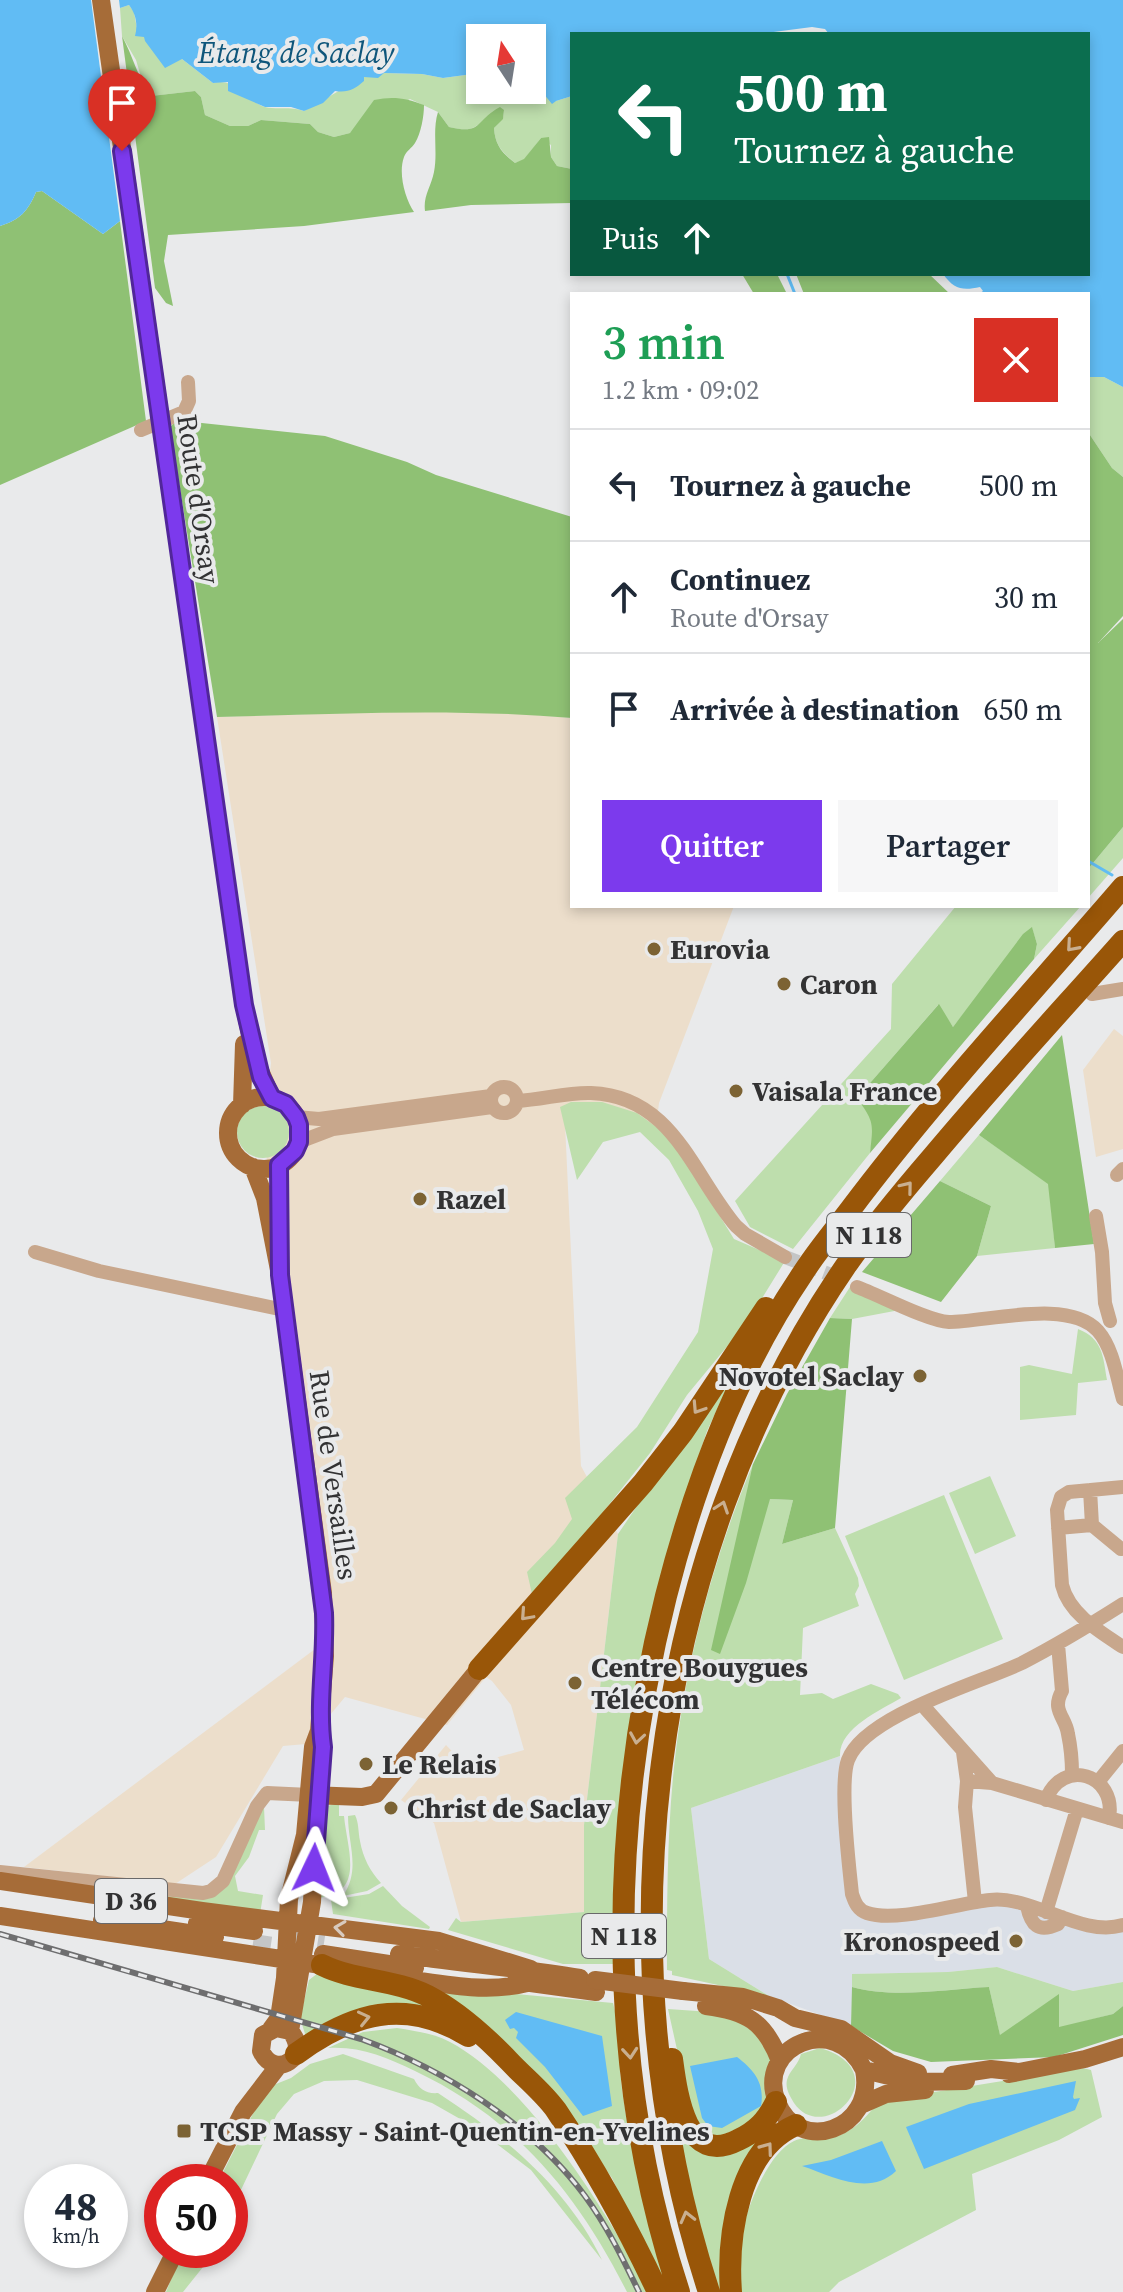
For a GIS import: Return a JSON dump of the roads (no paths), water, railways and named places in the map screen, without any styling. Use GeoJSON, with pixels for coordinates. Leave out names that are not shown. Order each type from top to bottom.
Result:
{"type":"FeatureCollection","features":[{"type":"Feature","properties":{"kind":"highway","name":"N 118"},"geometry":{"type":"LineString","coordinates":[[679,2292],[663,2239],[641,2133],[628,2028],[623,1933],[624,1876],[634,1759],[655,1639],[682,1534],[703,1473],[746,1371],[778,1312],[813,1259],[896,1149],[1123,887]]}},
{"type":"Feature","properties":{"kind":"highway","name":"N 118"},"geometry":{"type":"LineString","coordinates":[[709,2292],[685,2211],[670,2140],[657,2036],[653,1970],[653,1853],[659,1788],[675,1690],[710,1543],[737,1466],[761,1413],[798,1342],[846,1265],[952,1134],[1123,941]]}},
{"type":"Feature","properties":{"kind":"highway"},"geometry":{"type":"LineString","coordinates":[[477,1671],[643,1483],[683,1432],[741,1343],[794,1271],[813,1259]]}},
{"type":"Feature","properties":{"kind":"highway"},"geometry":{"type":"LineString","coordinates":[[312,1957],[336,1972],[405,1987],[449,2008],[510,2061],[555,2109],[599,2176],[658,2292]]}},
{"type":"Feature","properties":{"kind":"highway"},"geometry":{"type":"LineString","coordinates":[[653,1970],[659,1973],[681,2101],[695,2138],[705,2146],[726,2146],[750,2134],[768,2119],[776,2102]]}},
{"type":"Feature","properties":{"kind":"highway"},"geometry":{"type":"LineString","coordinates":[[288,2060],[323,2034],[357,2019],[402,2014],[433,2020],[479,2044],[563,2124]]}},
{"type":"Feature","properties":{"kind":"highway"},"geometry":{"type":"LineString","coordinates":[[731,2292],[729,2262],[739,2200],[757,2161],[775,2137],[796,2125]]}},
{"type":"Feature","properties":{"kind":"main road","name":"Route d'Orsay"},"geometry":{"type":"LineString","coordinates":[[101,0],[244,1005],[255,1059],[272,1098]]}},
{"type":"Feature","properties":{"kind":"main road","name":"Route d'Orsay"},"geometry":{"type":"LineString","coordinates":[[242,1105],[244,1005]]}},
{"type":"Feature","properties":{"kind":"main road"},"geometry":{"type":"LineString","coordinates":[[272,1098],[286,1104],[296,1117],[299,1142],[288,1159],[262,1169],[237,1156],[229,1139],[231,1120],[242,1105],[251,1100],[272,1098]]}},
{"type":"Feature","properties":{"kind":"main road","name":"Rue de Versailles"},"geometry":{"type":"LineString","coordinates":[[279,1165],[280,1275]]}},
{"type":"Feature","properties":{"kind":"main road","name":"Rue de Versailles"},"geometry":{"type":"LineString","coordinates":[[253,1167],[265,1198],[280,1275],[323,1593],[325,1656],[319,1731],[323,1747],[315,1795],[289,1899],[288,1921],[312,1957]]}},
{"type":"Feature","properties":{"kind":"main road"},"geometry":{"type":"LineString","coordinates":[[315,1795],[362,1797],[376,1794],[477,1671]]}},
{"type":"Feature","properties":{"kind":"main road","name":"Rue de Versailles"},"geometry":{"type":"LineString","coordinates":[[312,1957],[309,1923],[315,1795]]}},
{"type":"Feature","properties":{"kind":"main road","name":"D 36"},"geometry":{"type":"LineString","coordinates":[[2,1875],[288,1921],[439,1941],[529,1976],[684,1997],[746,2015],[765,2031],[780,2061]]}},
{"type":"Feature","properties":{"kind":"main road","name":"D 36"},"geometry":{"type":"LineString","coordinates":[[0,1893],[253,1937],[0,1904]]}},
{"type":"Feature","properties":{"kind":"main road","name":"D 36"},"geometry":{"type":"LineString","coordinates":[[0,1916],[312,1957],[454,1984],[510,1987],[529,1976]]}},
{"type":"Feature","properties":{"kind":"main road"},"geometry":{"type":"LineString","coordinates":[[243,2112],[288,2060],[296,2039],[281,2030],[279,2018],[312,1957]]}},
{"type":"Feature","properties":{"kind":"main road"},"geometry":{"type":"LineString","coordinates":[[712,1994],[743,1997],[778,2008],[795,2018],[841,2029],[890,2063],[917,2073],[957,2075],[991,2069],[1019,2072]]}},
{"type":"Feature","properties":{"kind":"main road","name":"D 36"},"geometry":{"type":"LineString","coordinates":[[684,1997],[712,1994],[758,2008],[810,2040]]}},
{"type":"Feature","properties":{"kind":"main road"},"geometry":{"type":"LineString","coordinates":[[216,2164],[243,2112],[262,2055],[261,2039],[281,2030]]}},
{"type":"Feature","properties":{"kind":"main road"},"geometry":{"type":"LineString","coordinates":[[810,2040],[833,2040],[843,2045],[852,2051],[864,2070],[866,2093],[863,2104],[854,2117],[826,2131],[810,2131],[796,2125],[776,2102],[774,2081],[780,2061],[788,2051],[810,2040]]}},
{"type":"Feature","properties":{"kind":"main road"},"geometry":{"type":"LineString","coordinates":[[863,2104],[886,2094],[1085,2059],[1123,2047]]}},
{"type":"Feature","properties":{"kind":"main road"},"geometry":{"type":"LineString","coordinates":[[262,2055],[270,2063],[288,2060]]}},
{"type":"Feature","properties":{"kind":"main road"},"geometry":{"type":"LineString","coordinates":[[864,2070],[914,2082],[966,2081]]}},
{"type":"Feature","properties":{"kind":"main road"},"geometry":{"type":"LineString","coordinates":[[155,2292],[168,2268]]}},
{"type":"Feature","properties":{"kind":"main road"},"geometry":{"type":"LineString","coordinates":[[162,2292],[170,2268]]}},
{"type":"Feature","properties":{"kind":"street"},"geometry":{"type":"LineString","coordinates":[[141,430],[184,412],[189,401],[188,382]]}},
{"type":"Feature","properties":{"kind":"street"},"geometry":{"type":"LineString","coordinates":[[1092,994],[1123,989]]}},
{"type":"Feature","properties":{"kind":"street"},"geometry":{"type":"LineString","coordinates":[[492,1101],[499,1088],[507,1087],[515,1092],[517,1101],[591,1093],[617,1097],[641,1107],[673,1134],[736,1226],[785,1257]]}},
{"type":"Feature","properties":{"kind":"street"},"geometry":{"type":"LineString","coordinates":[[296,1117],[319,1119],[492,1101]]}},
{"type":"Feature","properties":{"kind":"street"},"geometry":{"type":"LineString","coordinates":[[299,1142],[333,1129],[492,1101]]}},
{"type":"Feature","properties":{"kind":"street"},"geometry":{"type":"LineString","coordinates":[[1096,1216],[1105,1303],[1110,1322],[1108,1349],[1123,1399]]}},
{"type":"Feature","properties":{"kind":"street"},"geometry":{"type":"LineString","coordinates":[[35,1252],[99,1271],[284,1310]]}},
{"type":"Feature","properties":{"kind":"street"},"geometry":{"type":"LineString","coordinates":[[857,1287],[941,1321],[1044,1313],[1110,1322]]}},
{"type":"Feature","properties":{"kind":"street"},"geometry":{"type":"LineString","coordinates":[[1123,1487],[1069,1492],[1061,1497],[1057,1505],[1063,1592],[1090,1625],[1123,1647]]}},
{"type":"Feature","properties":{"kind":"street"},"geometry":{"type":"LineString","coordinates":[[1090,1490],[1092,1525]]}},
{"type":"Feature","properties":{"kind":"street"},"geometry":{"type":"LineString","coordinates":[[1058,1528],[1092,1525],[1121,1549]]}},
{"type":"Feature","properties":{"kind":"street"},"geometry":{"type":"LineString","coordinates":[[1123,1604],[1058,1644],[1013,1667],[924,1703],[865,1738],[849,1757],[844,1779],[855,1904],[866,1913],[921,1912],[998,1899],[1096,1927],[1123,1925]]}},
{"type":"Feature","properties":{"kind":"street"},"geometry":{"type":"LineString","coordinates":[[1058,1644],[1062,1691],[1058,1698],[1059,1716],[1068,1729],[1072,1774]]}},
{"type":"Feature","properties":{"kind":"street"},"geometry":{"type":"LineString","coordinates":[[924,1703],[992,1783]]}},
{"type":"Feature","properties":{"kind":"street"},"geometry":{"type":"LineString","coordinates":[[1098,1782],[1123,1751]]}},
{"type":"Feature","properties":{"kind":"street"},"geometry":{"type":"LineString","coordinates":[[963,1752],[975,1902]]}},
{"type":"Feature","properties":{"kind":"street"},"geometry":{"type":"LineString","coordinates":[[1046,1800],[1057,1781],[1072,1774],[1091,1778],[1109,1797],[1116,1820]]}},
{"type":"Feature","properties":{"kind":"street"},"geometry":{"type":"LineString","coordinates":[[967,1781],[992,1783],[1116,1820]]}},
{"type":"Feature","properties":{"kind":"street"},"geometry":{"type":"LineString","coordinates":[[2,1875],[203,1893],[211,1891],[223,1881],[257,1806],[267,1793],[315,1795]]}},
{"type":"Feature","properties":{"kind":"street"},"geometry":{"type":"LineString","coordinates":[[1046,1912],[1077,1809]]}},
{"type":"Feature","properties":{"kind":"street"},"geometry":{"type":"LineString","coordinates":[[1027,1906],[1030,1920],[1042,1929],[1058,1924],[1062,1917]]}},
{"type":"Feature","properties":{"kind":"water"},"geometry":{"type":"Polygon","coordinates":[[[0,0],[91,0],[120,221],[103,234],[42,191],[36,192],[18,218],[0,226],[0,0]]]}},
{"type":"Feature","properties":{"kind":"water","name":"Étang de Saclay"},"geometry":{"type":"Polygon","coordinates":[[[119,0],[1123,0],[1123,387],[1104,377],[1090,377],[1090,292],[982,292],[980,287],[959,288],[945,276],[1090,276],[1090,32],[827,32],[812,27],[774,32],[570,32],[570,97],[552,104],[546,97],[546,24],[466,24],[466,75],[443,78],[384,73],[378,78],[364,77],[364,81],[354,88],[335,91],[323,103],[304,111],[291,107],[265,107],[228,91],[228,82],[213,83],[182,59],[165,68],[144,37],[135,36],[136,24],[129,5],[120,8],[119,0]]]}},
{"type":"Feature","properties":{"kind":"water"},"geometry":{"type":"Polygon","coordinates":[[[516,2012],[602,2036],[612,2106],[583,2116],[545,2067],[516,2038],[518,2032],[510,2029],[505,2020],[516,2012]]]}},
{"type":"Feature","properties":{"kind":"water"},"geometry":{"type":"Polygon","coordinates":[[[737,2057],[760,2084],[761,2106],[722,2128],[708,2126],[702,2118],[690,2066],[737,2057]]]}},
{"type":"Feature","properties":{"kind":"water"},"geometry":{"type":"Polygon","coordinates":[[[1076,2081],[1073,2097],[1080,2098],[1075,2110],[924,2169],[906,2127],[969,2104],[1076,2081]]]}},
{"type":"Feature","properties":{"kind":"water"},"geometry":{"type":"Polygon","coordinates":[[[882,2141],[896,2171],[874,2183],[850,2182],[802,2166],[831,2160],[882,2141]]]}},
{"type":"Feature","properties":{"kind":"waterway"},"geometry":{"type":"LineString","coordinates":[[788,276],[794,292]]}},
{"type":"Feature","properties":{"kind":"waterway"},"geometry":{"type":"LineString","coordinates":[[1090,862],[1112,875]]}},
{"type":"Feature","properties":{"kind":"tunnel"},"geometry":{"type":"LineString","coordinates":[[785,1257],[844,1280]]}},
{"type":"Feature","properties":{"kind":"tunnel"},"geometry":{"type":"LineString","coordinates":[[291,1938],[324,1943]]}},
{"type":"Feature","properties":{"kind":"tunnel"},"geometry":{"type":"LineString","coordinates":[[253,1943],[301,1950]]}},
{"type":"Feature","properties":{"kind":"railway"},"geometry":{"type":"LineString","coordinates":[[0,1934],[361,2039],[392,2051],[454,2083],[512,2123],[564,2170],[600,2219],[639,2292]]}},
{"type":"Feature","properties":{"kind":"place","name":"Eurovia"},"geometry":{"type":"Point","coordinates":[654,949]}},
{"type":"Feature","properties":{"kind":"place","name":"Caron"},"geometry":{"type":"Point","coordinates":[784,984]}},
{"type":"Feature","properties":{"kind":"place","name":"Vaisala France"},"geometry":{"type":"Point","coordinates":[736,1091]}},
{"type":"Feature","properties":{"kind":"place","name":"Razel"},"geometry":{"type":"Point","coordinates":[420,1199]}},
{"type":"Feature","properties":{"kind":"place","name":"Novotel Saclay"},"geometry":{"type":"Point","coordinates":[920,1376]}},
{"type":"Feature","properties":{"kind":"place","name":"Centre Bouygues Télécom"},"geometry":{"type":"Point","coordinates":[575,1683]}},
{"type":"Feature","properties":{"kind":"place","name":"Le Relais"},"geometry":{"type":"Point","coordinates":[366,1764]}},
{"type":"Feature","properties":{"kind":"place","name":"Christ de Saclay"},"geometry":{"type":"Point","coordinates":[391,1808]}},
{"type":"Feature","properties":{"kind":"place","name":"Kronospeed"},"geometry":{"type":"Point","coordinates":[1016,1941]}},
{"type":"Feature","properties":{"kind":"place","name":"TCSP Massy - Saint-Quentin-en-Yvelines"},"geometry":{"type":"Point","coordinates":[184,2131]}}]}
